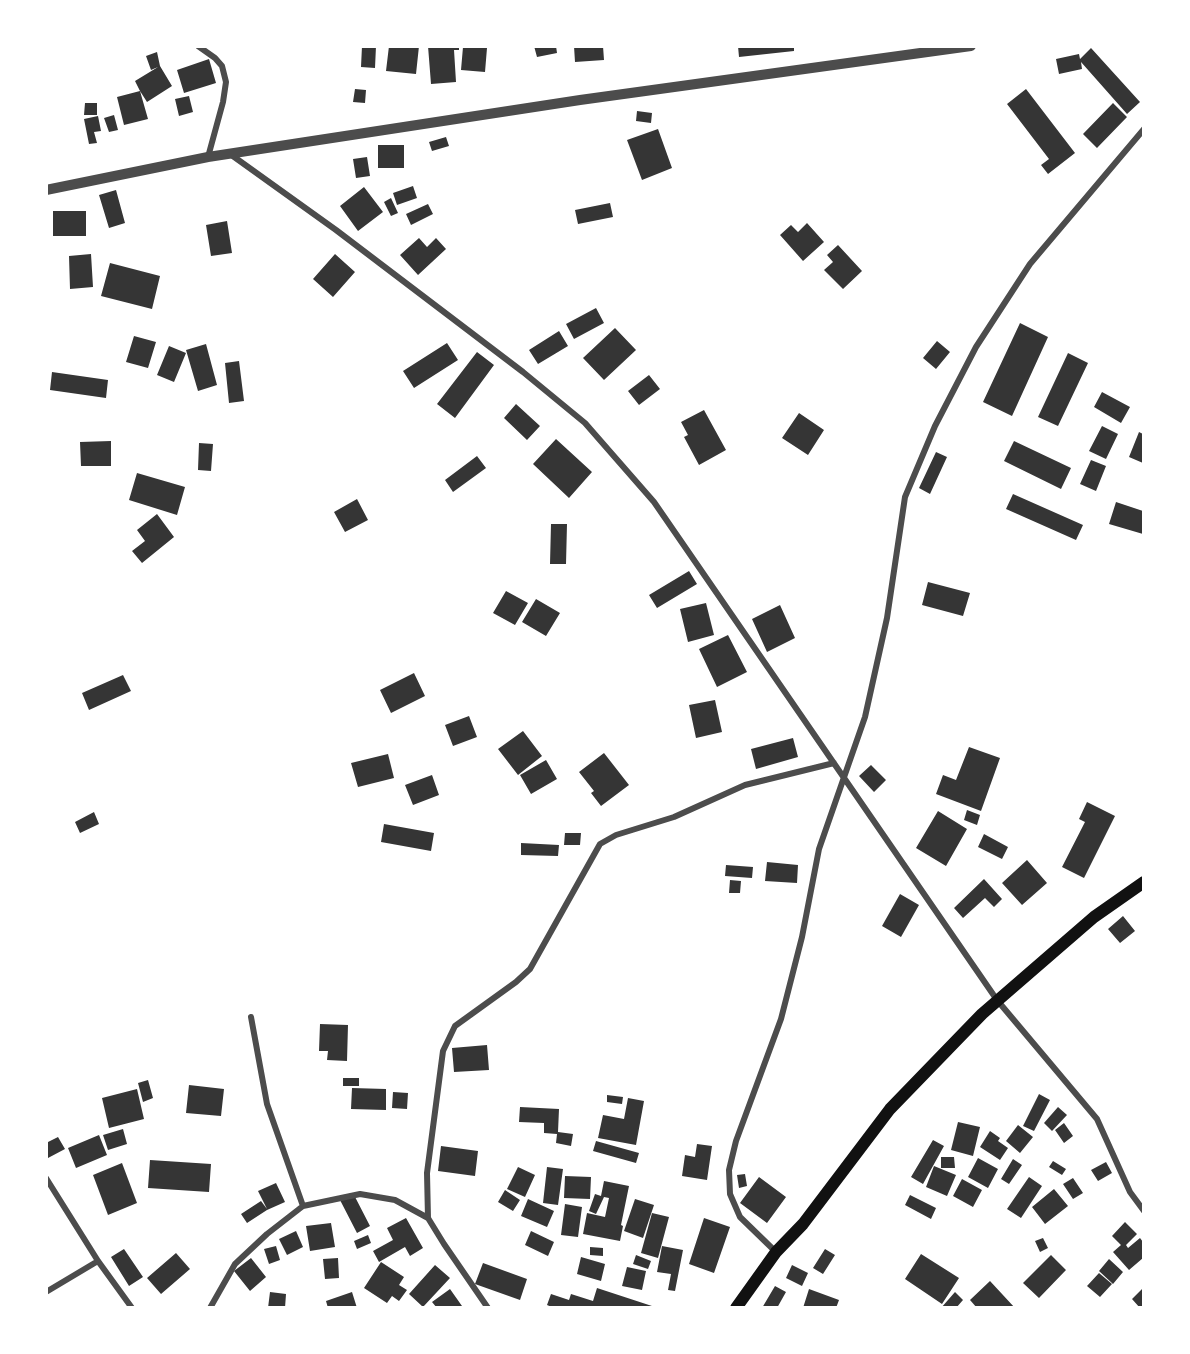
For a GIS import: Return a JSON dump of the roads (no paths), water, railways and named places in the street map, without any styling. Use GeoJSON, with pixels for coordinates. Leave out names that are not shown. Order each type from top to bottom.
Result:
{"type":"FeatureCollection","features":[{"type":"Feature","properties":{"kind":"main road"},"geometry":{"type":"LineString","coordinates":[[736,1308],[776,1252],[803,1224],[890,1109],[997,1000],[1094,917],[1143,882]]}},
{"type":"Feature","properties":{"kind":"street"},"geometry":{"type":"LineString","coordinates":[[198,46],[222,66],[226,82],[208,158]]}},
{"type":"Feature","properties":{"kind":"street"},"geometry":{"type":"LineString","coordinates":[[46,189],[230,154],[580,100],[971,46]]}},
{"type":"Feature","properties":{"kind":"street"},"geometry":{"type":"LineString","coordinates":[[776,1252],[740,1217],[730,1194],[729,1170],[736,1142],[781,1018],[802,937],[819,849],[858,742],[868,706],[887,618],[905,496],[935,426],[976,347],[1030,264],[1143,129]]}},
{"type":"Feature","properties":{"kind":"street"},"geometry":{"type":"LineString","coordinates":[[230,154],[354,244],[523,372],[585,423],[654,502],[997,1000],[1097,1119],[1130,1192],[1143,1211]]}},
{"type":"Feature","properties":{"kind":"street"},"geometry":{"type":"LineString","coordinates":[[428,1218],[427,1173],[443,1051],[448,1037],[455,1026],[516,982],[530,969],[600,844],[616,835],[674,817],[746,785],[834,763]]}},
{"type":"Feature","properties":{"kind":"street"},"geometry":{"type":"LineString","coordinates":[[251,1017],[267,1104],[303,1206]]}},
{"type":"Feature","properties":{"kind":"street"},"geometry":{"type":"LineString","coordinates":[[46,1178],[98,1261],[132,1308]]}},
{"type":"Feature","properties":{"kind":"street"},"geometry":{"type":"LineString","coordinates":[[210,1308],[235,1264],[267,1234],[303,1206],[360,1194],[395,1200],[428,1218],[488,1308]]}},
{"type":"Feature","properties":{"kind":"street"},"geometry":{"type":"LineString","coordinates":[[46,1292],[98,1261]]}}]}
